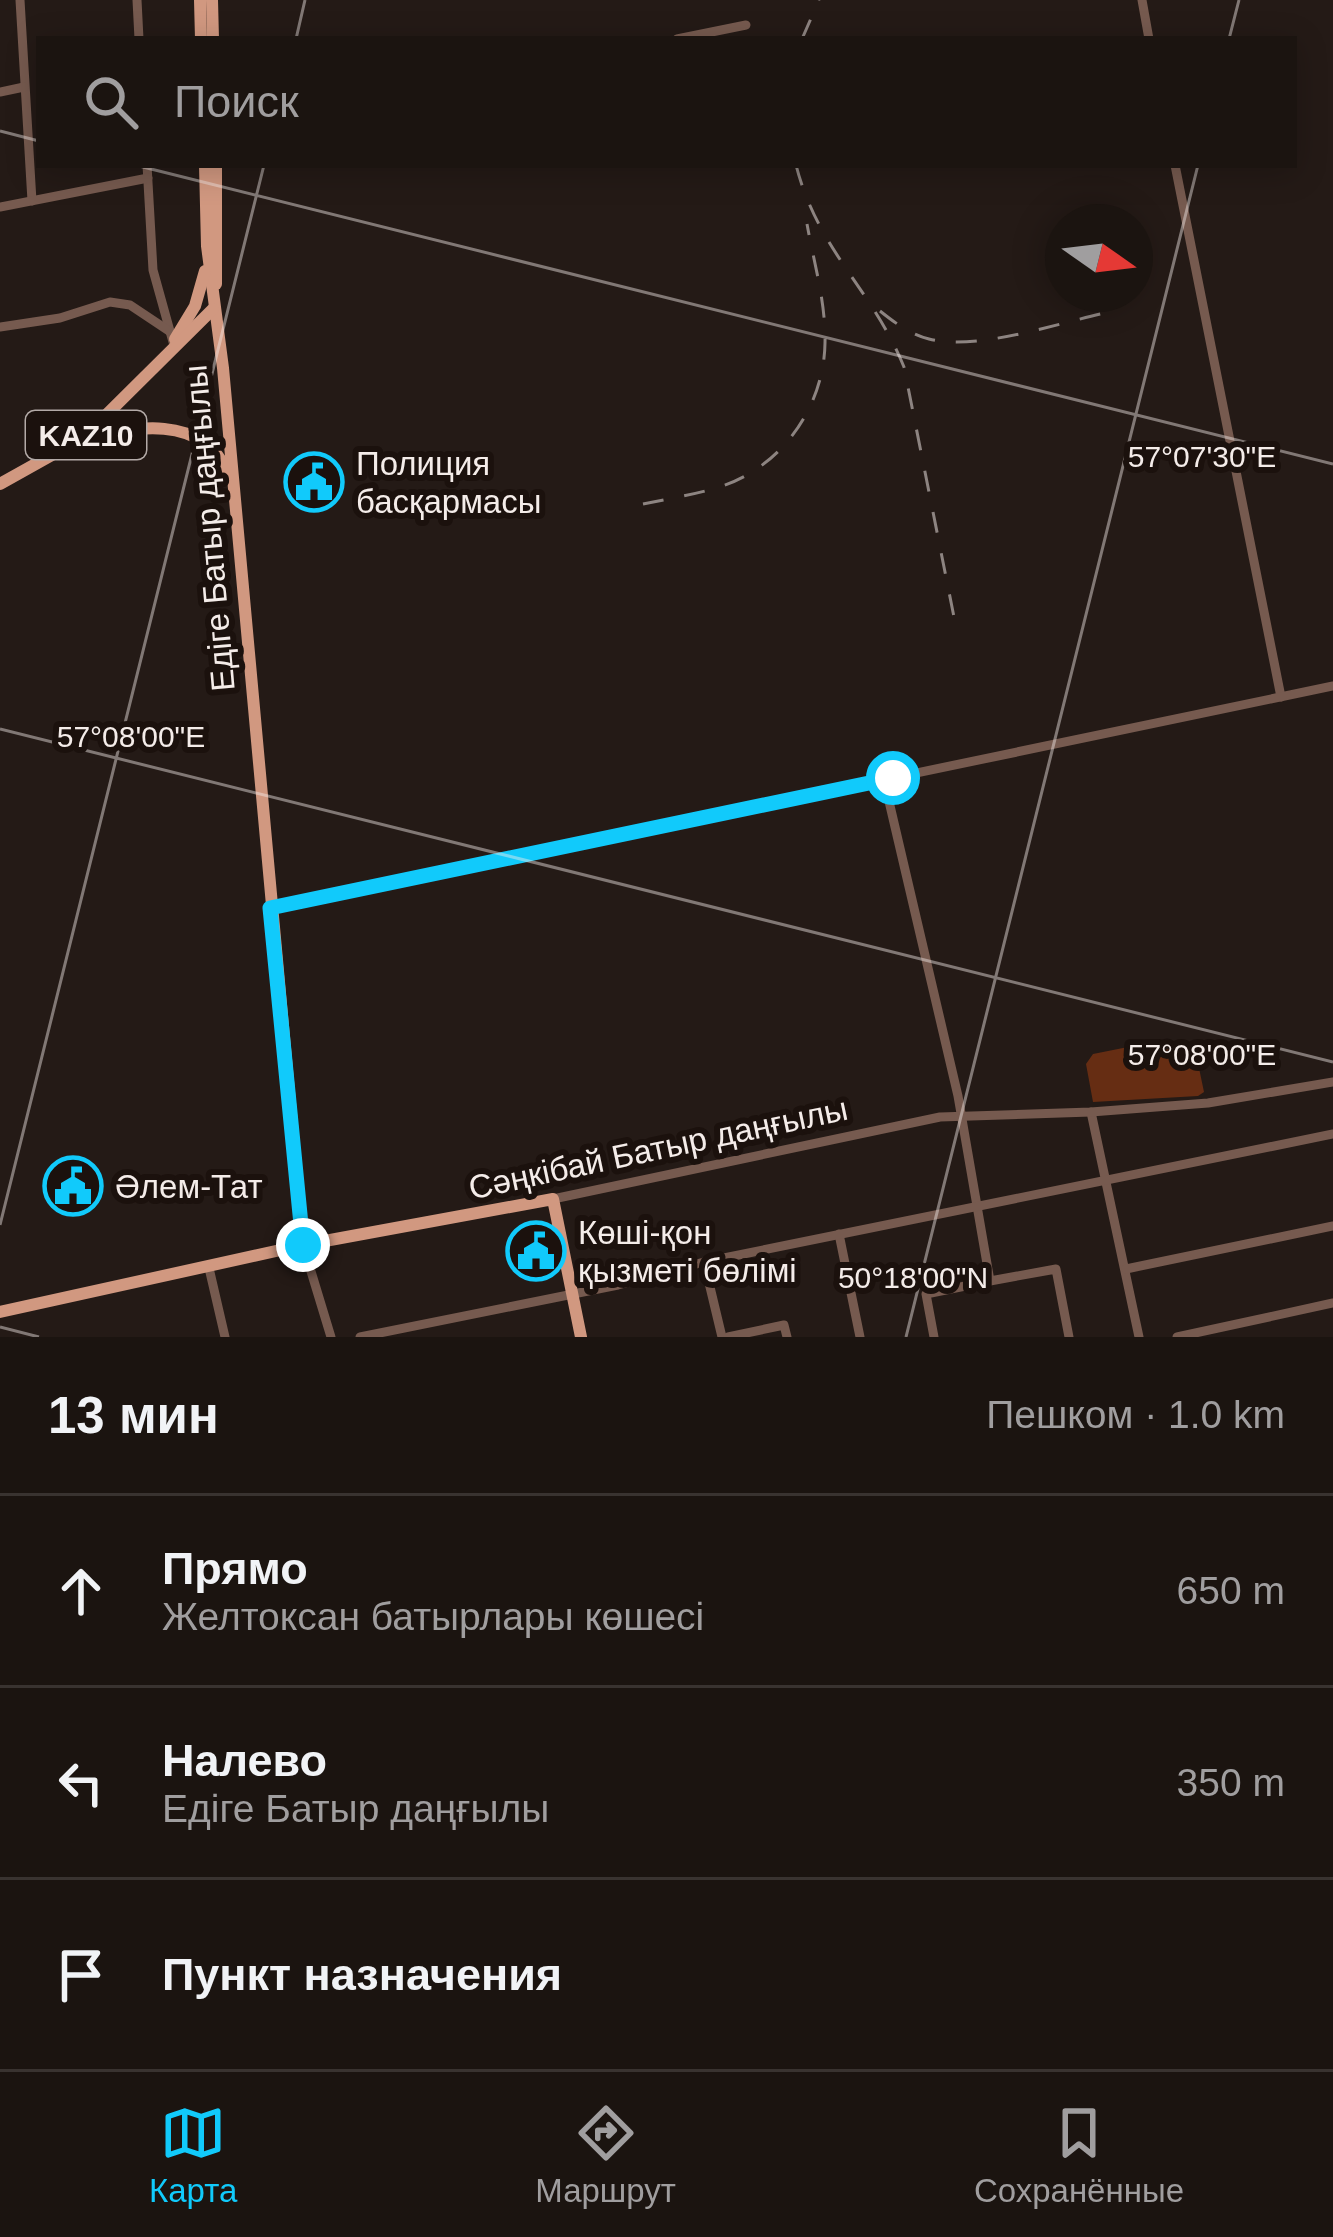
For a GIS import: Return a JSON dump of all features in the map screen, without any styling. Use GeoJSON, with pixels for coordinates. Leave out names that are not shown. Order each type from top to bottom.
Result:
{"type":"FeatureCollection","features":[{"type":"Feature","properties":{"kind":"main road"},"geometry":{"type":"LineString","coordinates":[[200,0],[201,36]]}},
{"type":"Feature","properties":{"kind":"main road"},"geometry":{"type":"LineString","coordinates":[[212,0],[213,36]]}},
{"type":"Feature","properties":{"kind":"main road","name":"Едіге Батыр даңғылы"},"geometry":{"type":"LineString","coordinates":[[205,168],[207,246],[223,368],[303,1245]]}},
{"type":"Feature","properties":{"kind":"main road","name":"Едіге Батыр даңғылы"},"geometry":{"type":"LineString","coordinates":[[213,309],[218,257],[216,168]]}},
{"type":"Feature","properties":{"kind":"main road","name":"KAZ10"},"geometry":{"type":"LineString","coordinates":[[160,363],[171,336],[201,290],[207,246]]}},
{"type":"Feature","properties":{"kind":"main road","name":"KAZ10"},"geometry":{"type":"LineString","coordinates":[[0,484],[57,455],[101,421],[213,309]]}},
{"type":"Feature","properties":{"kind":"main road"},"geometry":{"type":"LineString","coordinates":[[57,455],[124,431],[177,431],[203,439],[216,449],[233,493]]}},
{"type":"Feature","properties":{"kind":"main road"},"geometry":{"type":"LineString","coordinates":[[553,1199],[581,1337]]}},
{"type":"Feature","properties":{"kind":"main road","name":"Сәңкібай Батыр даңғылы"},"geometry":{"type":"LineString","coordinates":[[0,1312],[303,1245],[553,1199]]}},
{"type":"Feature","properties":{"kind":"street"},"geometry":{"type":"LineString","coordinates":[[20,0],[32,201]]}},
{"type":"Feature","properties":{"kind":"street"},"geometry":{"type":"LineString","coordinates":[[137,0],[139,36]]}},
{"type":"Feature","properties":{"kind":"street"},"geometry":{"type":"LineString","coordinates":[[1142,0],[1149,36]]}},
{"type":"Feature","properties":{"kind":"street"},"geometry":{"type":"LineString","coordinates":[[692,36],[746,25]]}},
{"type":"Feature","properties":{"kind":"street"},"geometry":{"type":"LineString","coordinates":[[0,92],[24,87]]}},
{"type":"Feature","properties":{"kind":"street"},"geometry":{"type":"LineString","coordinates":[[147,168],[153,270],[171,336]]}},
{"type":"Feature","properties":{"kind":"street"},"geometry":{"type":"LineString","coordinates":[[1176,168],[1281,697]]}},
{"type":"Feature","properties":{"kind":"street"},"geometry":{"type":"LineString","coordinates":[[0,207],[148,178]]}},
{"type":"Feature","properties":{"kind":"street"},"geometry":{"type":"LineString","coordinates":[[0,327],[60,318],[110,302],[130,305],[171,336]]}},
{"type":"Feature","properties":{"kind":"street"},"geometry":{"type":"LineString","coordinates":[[270,908],[1333,686]]}},
{"type":"Feature","properties":{"kind":"street"},"geometry":{"type":"LineString","coordinates":[[884,780],[961,1116],[990,1281]]}},
{"type":"Feature","properties":{"kind":"street","name":"Сәңкібай Батыр даңғылы"},"geometry":{"type":"LineString","coordinates":[[553,1199],[961,1116],[1244,1100],[1333,1082]]}},
{"type":"Feature","properties":{"kind":"street"},"geometry":{"type":"LineString","coordinates":[[1091,1112],[1139,1337]]}},
{"type":"Feature","properties":{"kind":"street"},"geometry":{"type":"LineString","coordinates":[[359,1337],[1333,1134]]}},
{"type":"Feature","properties":{"kind":"street"},"geometry":{"type":"LineString","coordinates":[[1126,1269],[1333,1226]]}},
{"type":"Feature","properties":{"kind":"street"},"geometry":{"type":"LineString","coordinates":[[838,1234],[860,1337]]}},
{"type":"Feature","properties":{"kind":"street"},"geometry":{"type":"LineString","coordinates":[[303,1245],[331,1337]]}},
{"type":"Feature","properties":{"kind":"street"},"geometry":{"type":"LineString","coordinates":[[704,1262],[725,1337],[784,1325],[787,1337]]}},
{"type":"Feature","properties":{"kind":"street"},"geometry":{"type":"LineString","coordinates":[[209,1268],[225,1337]]}},
{"type":"Feature","properties":{"kind":"street"},"geometry":{"type":"LineString","coordinates":[[934,1337],[926,1294],[1056,1269],[1069,1337]]}},
{"type":"Feature","properties":{"kind":"street"},"geometry":{"type":"LineString","coordinates":[[1178,1337],[1333,1303]]}},
{"type":"Feature","properties":{"kind":"shaded area"},"geometry":{"type":"Polygon","coordinates":[[[1194,1044],[1204,1092],[1198,1096],[1093,1102],[1086,1064],[1093,1054],[1138,1045],[1141,1055],[1194,1044]]]}},
{"type":"Feature","properties":{"kind":"railway"},"geometry":{"type":"LineString","coordinates":[[803,36],[819,0]]}},
{"type":"Feature","properties":{"kind":"railway"},"geometry":{"type":"LineString","coordinates":[[797,168],[818,222],[904,367],[954,617]]}},
{"type":"Feature","properties":{"kind":"railway"},"geometry":{"type":"LineString","coordinates":[[643,504],[739,479],[778,452],[807,413],[823,367],[825,343],[822,298],[807,224]]}},
{"type":"Feature","properties":{"kind":"railway"},"geometry":{"type":"LineString","coordinates":[[880,311],[915,334],[949,342],[994,339],[1109,312]]}},
{"type":"Feature","properties":{"kind":"place","name":"Полиция басқармасы"},"geometry":{"type":"Point","coordinates":[314,482]}},
{"type":"Feature","properties":{"kind":"place","name":"Әлем-Тат"},"geometry":{"type":"Point","coordinates":[73,1186]}},
{"type":"Feature","properties":{"kind":"place","name":"Көші-қон қызметі бөлімі"},"geometry":{"type":"Point","coordinates":[536,1251]}},
{"type":"Feature","properties":{"kind":"route"},"geometry":{"type":"LineString","coordinates":[[303,1245],[270,908],[893,778]]}}]}
